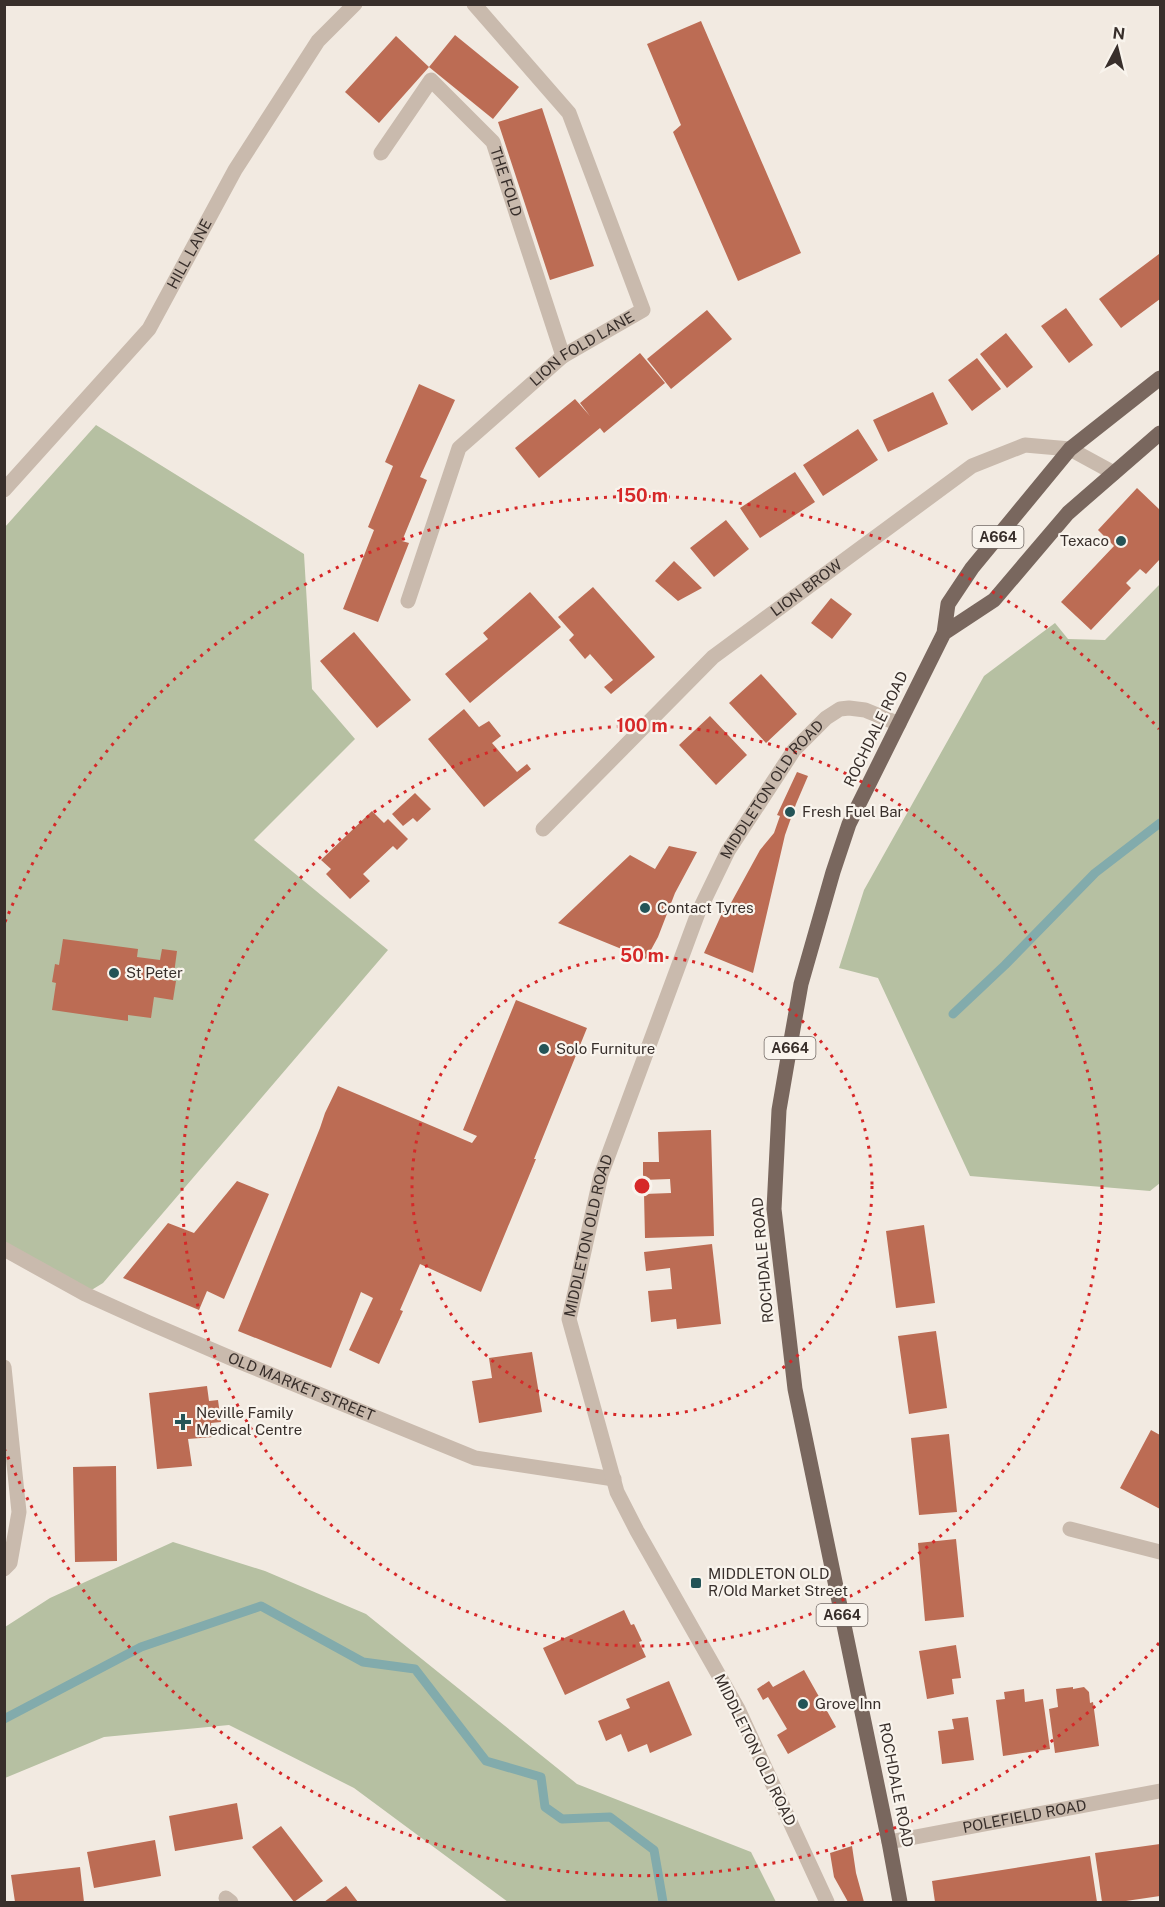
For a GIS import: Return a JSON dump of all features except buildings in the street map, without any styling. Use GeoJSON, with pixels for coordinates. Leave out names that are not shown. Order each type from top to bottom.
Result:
{"type":"FeatureCollection","features":[{"type":"Feature","properties":{"kind":"main road","name":"ROCHDALE ROAD"},"geometry":{"type":"LineString","coordinates":[[900,1902],[795,1389],[774,1209],[779,1110],[801,984],[849,824],[944,633],[948,604],[966,577],[1070,449],[1161,378]]}},
{"type":"Feature","properties":{"kind":"main road"},"geometry":{"type":"LineString","coordinates":[[944,633],[994,600],[1068,513],[1161,433]]}},
{"type":"Feature","properties":{"kind":"street","name":"HILL LANE"},"geometry":{"type":"LineString","coordinates":[[4,490],[149,329],[235,170],[318,41],[355,4]]}},
{"type":"Feature","properties":{"kind":"street","name":"LION FOLD LANE"},"geometry":{"type":"LineString","coordinates":[[408,601],[459,448],[563,356],[643,310],[569,113],[474,4]]}},
{"type":"Feature","properties":{"kind":"street","name":"THE FOLD"},"geometry":{"type":"LineString","coordinates":[[381,153],[431,80],[494,142],[563,356]]}},
{"type":"Feature","properties":{"kind":"street","name":"LION BROW"},"geometry":{"type":"LineString","coordinates":[[543,830],[713,657],[972,466],[1026,445],[1070,449],[1114,473]]}},
{"type":"Feature","properties":{"kind":"street","name":"MIDDLETON OLD ROAD"},"geometry":{"type":"LineString","coordinates":[[827,1902],[738,1709],[617,1492],[569,1319],[601,1175],[698,913],[728,851],[794,750],[826,718],[849,708],[865,710],[899,724]]}},
{"type":"Feature","properties":{"kind":"street","name":"OLD MARKET STREET"},"geometry":{"type":"LineString","coordinates":[[4,1249],[85,1294],[233,1359],[474,1458],[614,1479]]}},
{"type":"Feature","properties":{"kind":"street"},"geometry":{"type":"LineString","coordinates":[[4,1569],[10,1563],[19,1512],[5,1367]]}},
{"type":"Feature","properties":{"kind":"street"},"geometry":{"type":"LineString","coordinates":[[1070,1529],[1161,1552]]}},
{"type":"Feature","properties":{"kind":"street","name":"POLEFIELD ROAD"},"geometry":{"type":"LineString","coordinates":[[889,1842],[1161,1791]]}},
{"type":"Feature","properties":{"kind":"green space"},"geometry":{"type":"Polygon","coordinates":[[[96,425],[304,554],[312,689],[355,739],[254,840],[388,950],[103,1283],[85,1294],[5,1242],[5,527],[96,425]]]}},
{"type":"Feature","properties":{"kind":"green space"},"geometry":{"type":"Polygon","coordinates":[[[1160,584],[1160,1183],[1150,1191],[970,1176],[878,978],[839,968],[864,890],[984,676],[1055,623],[1068,639],[1105,640],[1160,584]]]}},
{"type":"Feature","properties":{"kind":"green space"},"geometry":{"type":"Polygon","coordinates":[[[173,1542],[265,1571],[366,1614],[577,1784],[751,1852],[776,1902],[508,1902],[354,1788],[229,1725],[104,1737],[5,1778],[5,1627],[50,1598],[173,1542]]]}},
{"type":"Feature","properties":{"kind":"waterway"},"geometry":{"type":"LineString","coordinates":[[953,1014],[1005,965],[1095,873],[1160,823]]}},
{"type":"Feature","properties":{"kind":"waterway"},"geometry":{"type":"LineString","coordinates":[[4,1719],[141,1647],[261,1606],[363,1662],[415,1669],[486,1761],[541,1777],[545,1807],[562,1819],[610,1817],[654,1850],[663,1902]]}},
{"type":"Feature","properties":{"kind":"place","name":"Texaco"},"geometry":{"type":"Point","coordinates":[1121,541]}},
{"type":"Feature","properties":{"kind":"place","name":"Fresh Fuel Bar"},"geometry":{"type":"Point","coordinates":[790,812]}},
{"type":"Feature","properties":{"kind":"place","name":"Contact Tyres"},"geometry":{"type":"Point","coordinates":[645,908]}},
{"type":"Feature","properties":{"kind":"place","name":"St Peter"},"geometry":{"type":"Point","coordinates":[114,973]}},
{"type":"Feature","properties":{"kind":"place","name":"Solo Furniture"},"geometry":{"type":"Point","coordinates":[544,1049]}},
{"type":"Feature","properties":{"kind":"place","name":"Neville Family Medical Centre"},"geometry":{"type":"Point","coordinates":[183,1422]}},
{"type":"Feature","properties":{"kind":"place","name":"MIDDLETON OLD R/Old Market Street"},"geometry":{"type":"Point","coordinates":[696,1583]}},
{"type":"Feature","properties":{"kind":"place","name":"Grove Inn"},"geometry":{"type":"Point","coordinates":[803,1704]}}]}
